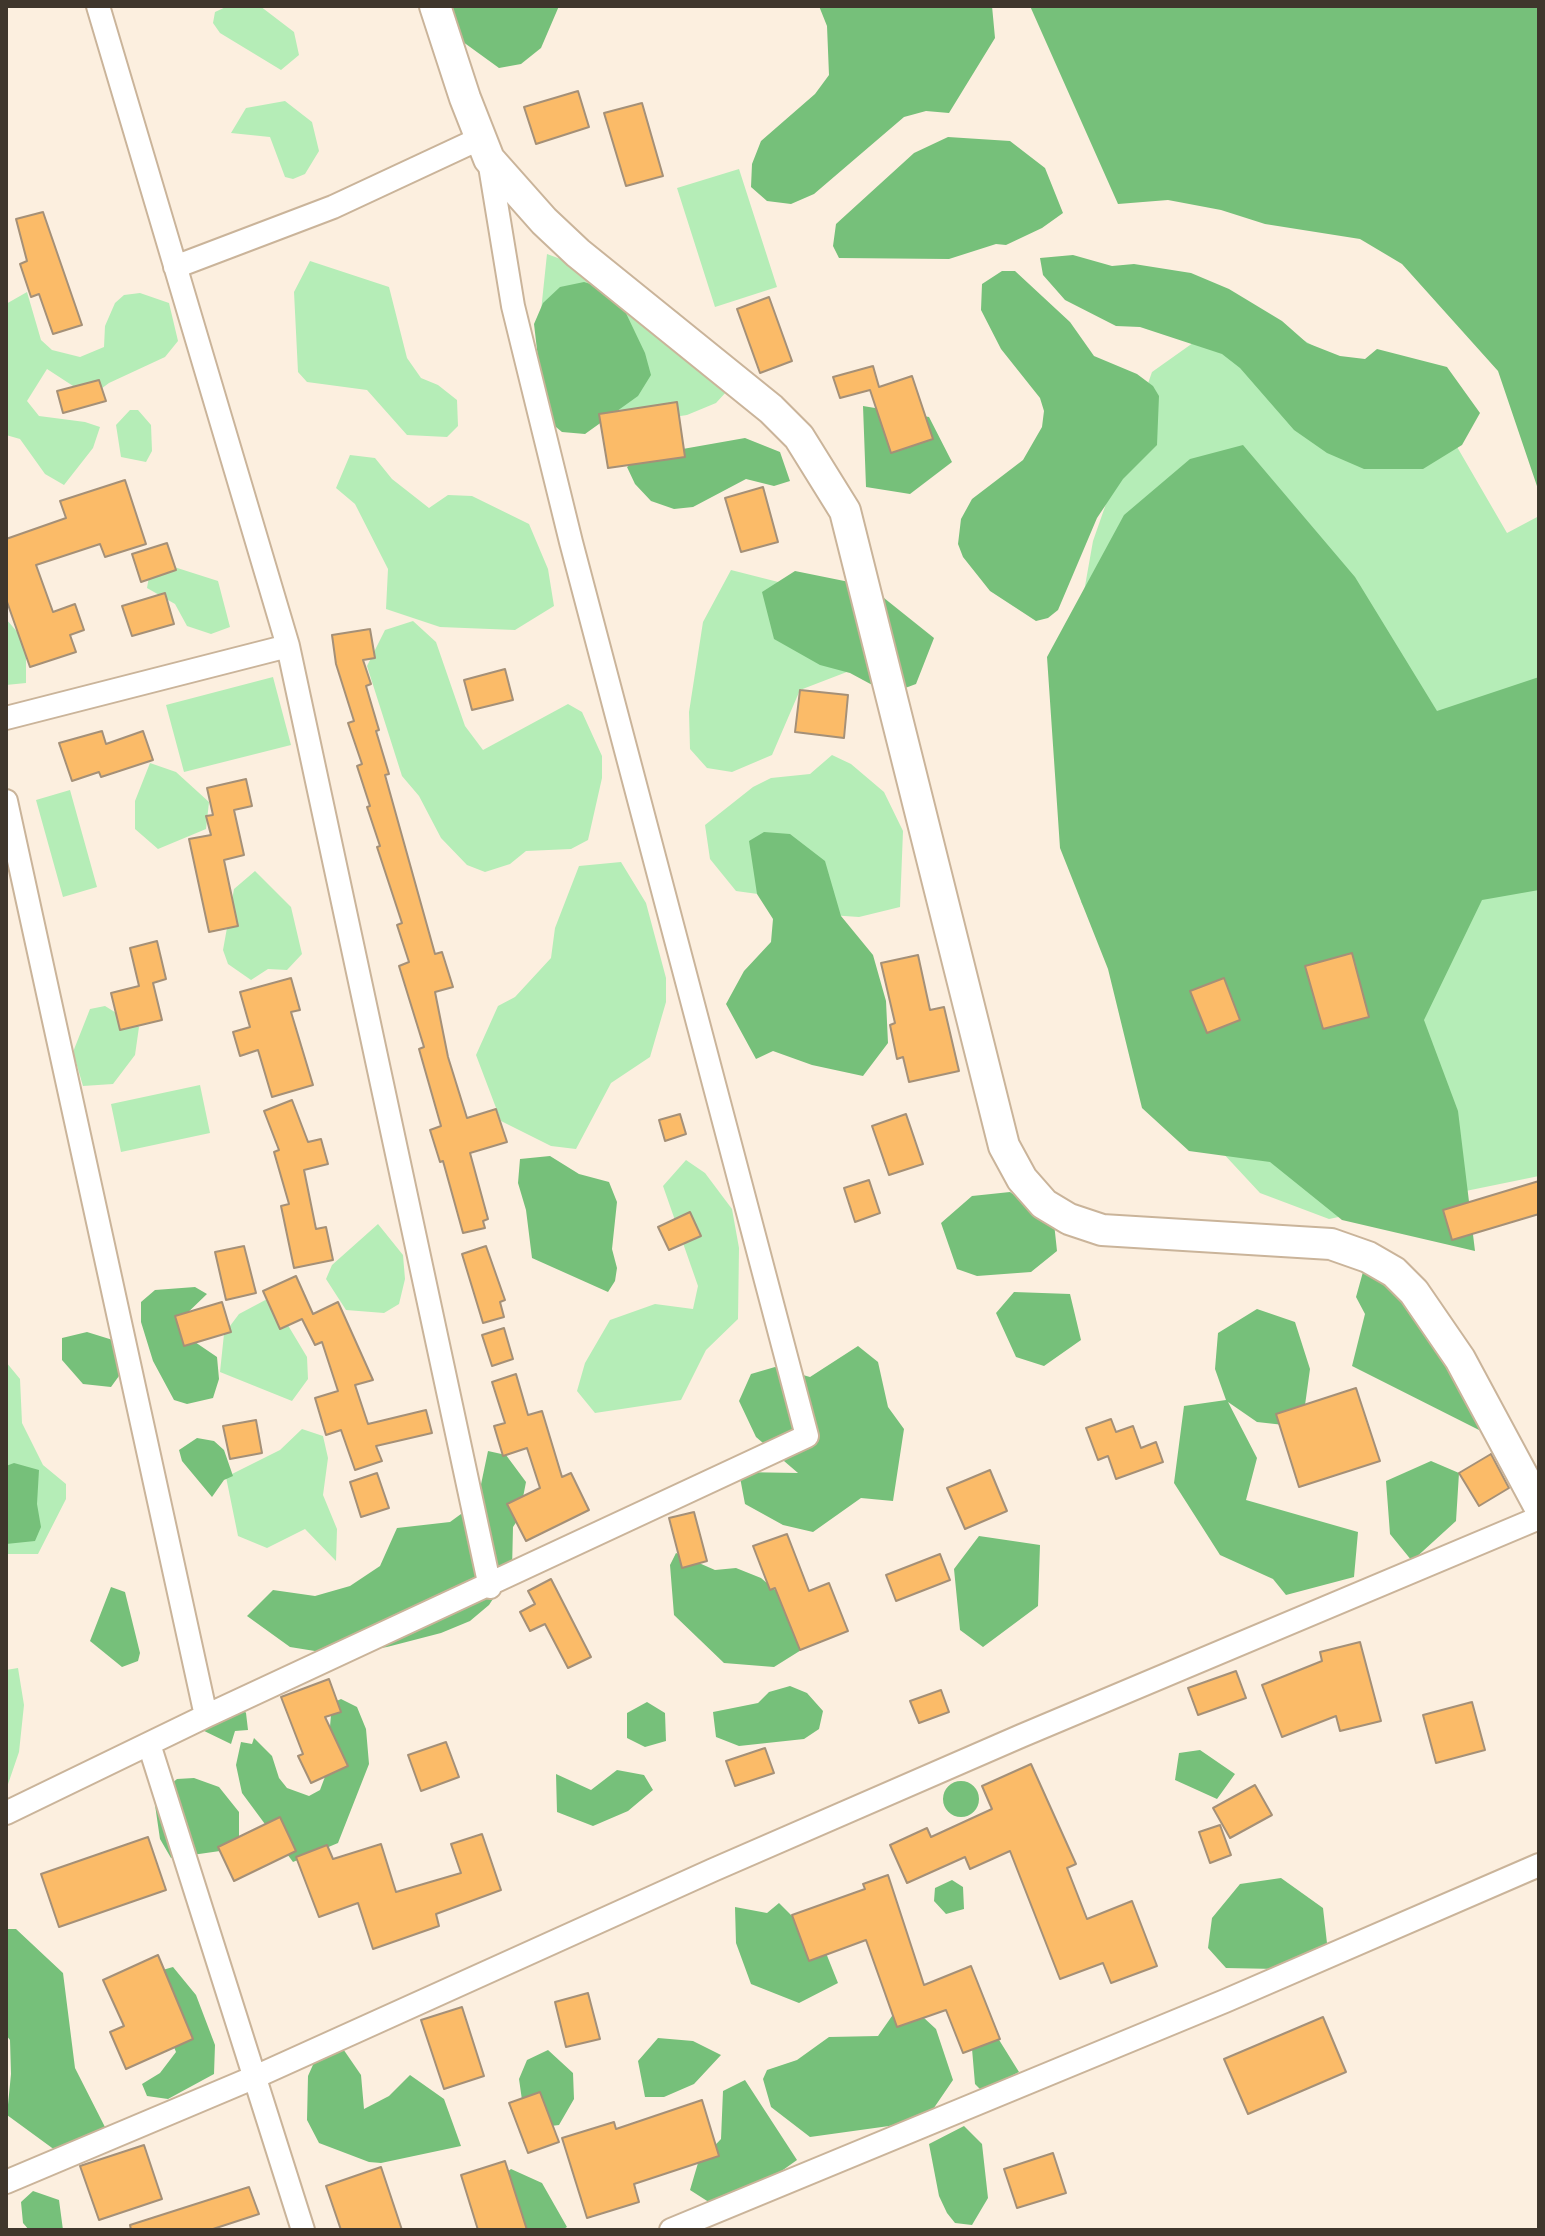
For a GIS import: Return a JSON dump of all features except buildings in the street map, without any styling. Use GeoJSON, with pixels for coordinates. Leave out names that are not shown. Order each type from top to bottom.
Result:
{"type":"FeatureCollection","features":[{"type":"Feature","properties":{"kind":"main road"},"geometry":{"type":"LineString","coordinates":[[435,6],[485,148],[544,221],[578,253],[771,409],[799,437],[845,511],[1004,1146],[1022,1179],[1044,1204],[1069,1219],[1102,1230],[1331,1244],[1368,1257],[1394,1272],[1414,1292],[1460,1359],[1539,1506]]}},
{"type":"Feature","properties":{"kind":"street"},"geometry":{"type":"LineString","coordinates":[[98,6],[288,646],[490,1587]]}},
{"type":"Feature","properties":{"kind":"street"},"geometry":{"type":"LineString","coordinates":[[6,1813],[206,1716],[490,1587],[807,1436],[571,542],[513,306],[485,148],[175,267]]}},
{"type":"Feature","properties":{"kind":"street"},"geometry":{"type":"LineString","coordinates":[[6,718],[288,646]]}},
{"type":"Feature","properties":{"kind":"street"},"geometry":{"type":"LineString","coordinates":[[6,801],[206,1716]]}},
{"type":"Feature","properties":{"kind":"street"},"geometry":{"type":"LineString","coordinates":[[6,2182],[255,2077],[889,1793],[1539,1518]]}},
{"type":"Feature","properties":{"kind":"street"},"geometry":{"type":"LineString","coordinates":[[149,1744],[303,2230]]}},
{"type":"Feature","properties":{"kind":"street"},"geometry":{"type":"LineString","coordinates":[[671,2230],[1210,2007],[1539,1865]]}},
{"type":"Feature","properties":{"kind":"green space"},"geometry":{"type":"Polygon","coordinates":[[[228,6],[260,6],[294,32],[299,55],[281,70],[220,33],[213,23],[215,12],[228,6]]]}},
{"type":"Feature","properties":{"kind":"green space"},"geometry":{"type":"Polygon","coordinates":[[[449,6],[559,6],[541,48],[521,64],[499,68],[459,39],[449,6]]]}},
{"type":"Feature","properties":{"kind":"green space"},"geometry":{"type":"Polygon","coordinates":[[[819,6],[992,6],[995,38],[949,113],[926,111],[904,117],[814,194],[791,204],[767,201],[751,187],[752,164],[761,141],[815,94],[829,75],[827,26],[819,6]]]}},
{"type":"Feature","properties":{"kind":"green space"},"geometry":{"type":"Polygon","coordinates":[[[1030,6],[1539,6],[1539,492],[1498,371],[1402,264],[1360,239],[1265,224],[1221,210],[1168,200],[1118,204],[1030,6]]]}},
{"type":"Feature","properties":{"kind":"green space"},"geometry":{"type":"Polygon","coordinates":[[[285,101],[312,122],[319,151],[305,174],[293,179],[285,177],[270,137],[231,133],[246,108],[285,101]]]}},
{"type":"Feature","properties":{"kind":"green space"},"geometry":{"type":"Polygon","coordinates":[[[948,137],[1010,141],[1045,168],[1063,213],[1042,228],[1006,245],[996,244],[949,259],[839,258],[833,246],[836,224],[914,153],[948,137]]]}},
{"type":"Feature","properties":{"kind":"green space"},"geometry":{"type":"Polygon","coordinates":[[[739,169],[777,287],[715,307],[677,188],[739,169]]]}},
{"type":"Feature","properties":{"kind":"green space"},"geometry":{"type":"Polygon","coordinates":[[[547,254],[642,289],[678,312],[746,381],[739,378],[716,403],[687,415],[661,419],[599,414],[539,330],[547,254]]]}},
{"type":"Feature","properties":{"kind":"green space"},"geometry":{"type":"Polygon","coordinates":[[[1073,255],[1112,266],[1134,264],[1191,273],[1229,289],[1282,321],[1307,343],[1340,356],[1365,359],[1377,349],[1447,367],[1480,413],[1462,445],[1423,469],[1364,469],[1327,453],[1294,430],[1240,368],[1222,354],[1140,327],[1116,326],[1065,300],[1043,275],[1040,258],[1073,255]]]}},
{"type":"Feature","properties":{"kind":"green space"},"geometry":{"type":"Polygon","coordinates":[[[310,261],[389,287],[407,358],[421,378],[438,385],[457,400],[458,426],[447,437],[407,435],[367,390],[307,382],[298,372],[294,292],[310,261]]]}},
{"type":"Feature","properties":{"kind":"green space"},"geometry":{"type":"Polygon","coordinates":[[[1002,271],[1015,271],[1070,322],[1094,356],[1137,374],[1153,386],[1159,396],[1157,445],[1123,479],[1097,518],[1058,610],[1048,618],[1036,621],[990,591],[963,557],[958,544],[961,519],[972,499],[1023,460],[1042,427],[1044,411],[1040,398],[1001,349],[981,310],[982,284],[1002,271]]]}},
{"type":"Feature","properties":{"kind":"green space"},"geometry":{"type":"Polygon","coordinates":[[[584,282],[607,289],[624,309],[645,353],[651,375],[638,396],[585,434],[562,432],[545,418],[534,324],[543,303],[560,287],[584,282]]]}},
{"type":"Feature","properties":{"kind":"green space"},"geometry":{"type":"Polygon","coordinates":[[[27,292],[41,340],[52,350],[80,357],[104,347],[105,326],[115,303],[124,295],[140,293],[169,303],[178,341],[165,357],[109,383],[90,397],[47,369],[27,401],[39,416],[100,427],[93,448],[64,485],[45,474],[20,439],[6,435],[6,304],[27,292]]]}},
{"type":"Feature","properties":{"kind":"green space"},"geometry":{"type":"Polygon","coordinates":[[[1245,306],[1442,421],[1507,533],[1539,516],[1539,1176],[1329,1219],[1260,1193],[1207,1136],[1081,902],[1062,716],[1093,541],[1152,372],[1245,306]]]}},
{"type":"Feature","properties":{"kind":"green space"},"geometry":{"type":"Polygon","coordinates":[[[863,406],[929,417],[952,462],[910,494],[866,487],[863,406]]]}},
{"type":"Feature","properties":{"kind":"green space"},"geometry":{"type":"Polygon","coordinates":[[[130,410],[138,410],[151,425],[152,451],[146,462],[121,457],[116,425],[130,410]]]}},
{"type":"Feature","properties":{"kind":"green space"},"geometry":{"type":"Polygon","coordinates":[[[745,438],[780,452],[790,481],[774,486],[746,479],[693,507],[674,509],[651,501],[635,484],[627,467],[643,456],[745,438]]]}},
{"type":"Feature","properties":{"kind":"green space"},"geometry":{"type":"Polygon","coordinates":[[[1243,445],[1355,577],[1437,711],[1539,677],[1539,890],[1482,900],[1424,1020],[1458,1111],[1475,1251],[1342,1220],[1270,1162],[1189,1151],[1142,1108],[1108,969],[1060,848],[1047,657],[1124,515],[1190,459],[1243,445]]]}},
{"type":"Feature","properties":{"kind":"green space"},"geometry":{"type":"Polygon","coordinates":[[[350,455],[375,458],[392,479],[429,508],[448,495],[472,496],[529,524],[548,569],[554,606],[515,630],[440,627],[386,609],[388,569],[355,504],[336,488],[350,455]]]}},
{"type":"Feature","properties":{"kind":"green space"},"geometry":{"type":"Polygon","coordinates":[[[151,565],[171,566],[218,581],[230,627],[211,634],[187,626],[175,604],[147,588],[151,565]]]}},
{"type":"Feature","properties":{"kind":"green space"},"geometry":{"type":"Polygon","coordinates":[[[731,570],[794,586],[852,670],[800,690],[772,755],[732,772],[707,768],[690,749],[689,712],[703,622],[731,570]]]}},
{"type":"Feature","properties":{"kind":"green space"},"geometry":{"type":"Polygon","coordinates":[[[795,571],[869,586],[934,638],[916,684],[889,694],[850,673],[820,665],[774,639],[762,592],[795,571]]]}},
{"type":"Feature","properties":{"kind":"green space"},"geometry":{"type":"Polygon","coordinates":[[[6,619],[26,642],[26,683],[6,685],[6,619]]]}},
{"type":"Feature","properties":{"kind":"green space"},"geometry":{"type":"Polygon","coordinates":[[[413,621],[436,642],[465,726],[483,750],[568,704],[582,712],[602,756],[602,778],[588,840],[571,849],[526,851],[510,864],[485,872],[467,865],[441,838],[419,796],[402,776],[367,666],[385,630],[413,621]]]}},
{"type":"Feature","properties":{"kind":"green space"},"geometry":{"type":"Polygon","coordinates":[[[273,677],[291,745],[184,772],[166,705],[273,677]]]}},
{"type":"Feature","properties":{"kind":"green space"},"geometry":{"type":"Polygon","coordinates":[[[832,755],[851,764],[884,792],[903,831],[900,907],[859,917],[815,914],[765,895],[736,891],[710,859],[705,825],[753,787],[771,778],[810,774],[832,755]]]}},
{"type":"Feature","properties":{"kind":"green space"},"geometry":{"type":"Polygon","coordinates":[[[150,763],[176,772],[209,802],[206,829],[158,849],[135,829],[135,801],[150,763]]]}},
{"type":"Feature","properties":{"kind":"green space"},"geometry":{"type":"Polygon","coordinates":[[[70,790],[97,887],[63,897],[36,800],[70,790]]]}},
{"type":"Feature","properties":{"kind":"green space"},"geometry":{"type":"Polygon","coordinates":[[[764,832],[790,834],[825,861],[841,916],[873,955],[886,1001],[888,1043],[863,1076],[812,1065],[773,1051],[756,1059],[726,1004],[744,971],[771,942],[773,919],[757,894],[749,841],[764,832]]]}},
{"type":"Feature","properties":{"kind":"green space"},"geometry":{"type":"Polygon","coordinates":[[[621,862],[646,903],[666,978],[666,1002],[650,1057],[611,1083],[576,1149],[551,1146],[501,1121],[476,1055],[498,1006],[515,997],[551,958],[555,928],[579,866],[621,862]]]}},
{"type":"Feature","properties":{"kind":"green space"},"geometry":{"type":"Polygon","coordinates":[[[255,871],[291,907],[302,954],[287,970],[268,969],[251,980],[228,964],[223,950],[234,889],[255,871]]]}},
{"type":"Feature","properties":{"kind":"green space"},"geometry":{"type":"Polygon","coordinates":[[[105,1006],[139,1027],[135,1055],[113,1084],[83,1086],[73,1052],[90,1009],[105,1006]]]}},
{"type":"Feature","properties":{"kind":"green space"},"geometry":{"type":"Polygon","coordinates":[[[200,1085],[210,1133],[121,1152],[111,1104],[200,1085]]]}},
{"type":"Feature","properties":{"kind":"green space"},"geometry":{"type":"Polygon","coordinates":[[[550,1156],[579,1174],[609,1182],[617,1202],[612,1249],[617,1268],[615,1281],[608,1292],[532,1258],[526,1210],[518,1183],[520,1159],[550,1156]]]}},
{"type":"Feature","properties":{"kind":"green space"},"geometry":{"type":"Polygon","coordinates":[[[686,1160],[705,1173],[732,1209],[739,1248],[738,1319],[706,1350],[681,1400],[595,1413],[577,1391],[585,1363],[610,1320],[655,1304],[693,1309],[698,1286],[663,1186],[686,1160]]]}},
{"type":"Feature","properties":{"kind":"green space"},"geometry":{"type":"Polygon","coordinates":[[[1010,1192],[1054,1223],[1057,1251],[1031,1272],[977,1276],[957,1269],[941,1223],[972,1196],[1010,1192]]]}},
{"type":"Feature","properties":{"kind":"green space"},"geometry":{"type":"Polygon","coordinates":[[[378,1224],[403,1255],[405,1279],[399,1304],[384,1313],[346,1310],[326,1279],[332,1265],[378,1224]]]}},
{"type":"Feature","properties":{"kind":"green space"},"geometry":{"type":"Polygon","coordinates":[[[1368,1254],[1426,1281],[1494,1397],[1481,1431],[1352,1366],[1365,1314],[1356,1297],[1368,1254]]]}},
{"type":"Feature","properties":{"kind":"green space"},"geometry":{"type":"Polygon","coordinates":[[[195,1287],[207,1294],[180,1320],[192,1340],[217,1357],[219,1379],[213,1398],[187,1404],[174,1400],[153,1361],[141,1322],[141,1302],[155,1290],[195,1287]]]}},
{"type":"Feature","properties":{"kind":"green space"},"geometry":{"type":"Polygon","coordinates":[[[1014,1292],[1070,1294],[1081,1340],[1044,1366],[1016,1357],[996,1313],[1014,1292]]]}},
{"type":"Feature","properties":{"kind":"green space"},"geometry":{"type":"Polygon","coordinates":[[[271,1297],[307,1357],[308,1379],[292,1401],[220,1372],[224,1334],[239,1314],[271,1297]]]}},
{"type":"Feature","properties":{"kind":"green space"},"geometry":{"type":"Polygon","coordinates":[[[1257,1309],[1295,1322],[1310,1369],[1302,1427],[1257,1422],[1228,1402],[1257,1458],[1246,1500],[1358,1532],[1354,1577],[1286,1595],[1273,1579],[1220,1555],[1174,1483],[1184,1406],[1226,1400],[1215,1369],[1218,1333],[1257,1309]]]}},
{"type":"Feature","properties":{"kind":"green space"},"geometry":{"type":"Polygon","coordinates":[[[87,1332],[116,1341],[124,1369],[111,1387],[83,1384],[62,1360],[62,1338],[87,1332]]]}},
{"type":"Feature","properties":{"kind":"green space"},"geometry":{"type":"Polygon","coordinates":[[[858,1346],[878,1362],[888,1407],[904,1429],[893,1501],[861,1498],[813,1532],[783,1525],[745,1504],[739,1472],[798,1473],[756,1437],[739,1401],[751,1374],[775,1367],[810,1377],[858,1346]]]}},
{"type":"Feature","properties":{"kind":"green space"},"geometry":{"type":"Polygon","coordinates":[[[6,1362],[20,1379],[22,1423],[43,1465],[66,1484],[66,1499],[38,1554],[6,1554],[6,1362]]]}},
{"type":"Feature","properties":{"kind":"green space"},"geometry":{"type":"Polygon","coordinates":[[[302,1429],[323,1436],[328,1458],[323,1495],[337,1529],[336,1561],[305,1529],[267,1548],[238,1536],[226,1477],[280,1450],[302,1429]]]}},
{"type":"Feature","properties":{"kind":"green space"},"geometry":{"type":"Polygon","coordinates":[[[197,1438],[214,1441],[224,1450],[233,1476],[224,1480],[212,1497],[182,1461],[179,1450],[197,1438]]]}},
{"type":"Feature","properties":{"kind":"green space"},"geometry":{"type":"Polygon","coordinates":[[[488,1451],[506,1455],[526,1482],[519,1518],[513,1527],[512,1570],[489,1605],[470,1621],[441,1633],[387,1647],[358,1652],[321,1652],[290,1647],[247,1616],[273,1590],[315,1596],[350,1586],[380,1566],[397,1528],[450,1522],[472,1506],[479,1494],[488,1451]]]}},
{"type":"Feature","properties":{"kind":"green space"},"geometry":{"type":"Polygon","coordinates":[[[1431,1461],[1459,1473],[1456,1521],[1412,1561],[1390,1534],[1386,1481],[1431,1461]]]}},
{"type":"Feature","properties":{"kind":"green space"},"geometry":{"type":"Polygon","coordinates":[[[14,1463],[39,1470],[37,1504],[41,1527],[35,1541],[6,1544],[6,1466],[14,1463]]]}},
{"type":"Feature","properties":{"kind":"green space"},"geometry":{"type":"Polygon","coordinates":[[[979,1536],[1040,1545],[1038,1606],[983,1647],[960,1630],[954,1569],[979,1536]]]}},
{"type":"Feature","properties":{"kind":"green space"},"geometry":{"type":"Polygon","coordinates":[[[676,1553],[715,1570],[736,1568],[761,1578],[781,1595],[806,1647],[774,1667],[724,1663],[674,1615],[670,1565],[676,1553]]]}},
{"type":"Feature","properties":{"kind":"green space"},"geometry":{"type":"Polygon","coordinates":[[[111,1587],[125,1592],[140,1653],[138,1661],[122,1667],[90,1641],[111,1587]]]}},
{"type":"Feature","properties":{"kind":"green space"},"geometry":{"type":"Polygon","coordinates":[[[18,1668],[24,1705],[19,1752],[6,1790],[6,1670],[18,1668]]]}},
{"type":"Feature","properties":{"kind":"green space"},"geometry":{"type":"Polygon","coordinates":[[[790,1686],[807,1693],[823,1711],[819,1729],[804,1739],[739,1746],[716,1737],[713,1712],[758,1703],[769,1692],[790,1686]]]}},
{"type":"Feature","properties":{"kind":"green space"},"geometry":{"type":"Polygon","coordinates":[[[341,1699],[357,1707],[366,1729],[369,1764],[338,1843],[293,1862],[242,1793],[236,1765],[241,1742],[252,1744],[254,1738],[272,1756],[279,1778],[287,1788],[309,1796],[320,1790],[326,1774],[332,1703],[341,1699]]]}},
{"type":"Feature","properties":{"kind":"green space"},"geometry":{"type":"Polygon","coordinates":[[[238,1702],[246,1713],[248,1730],[235,1731],[231,1744],[198,1728],[238,1702]]]}},
{"type":"Feature","properties":{"kind":"green space"},"geometry":{"type":"Polygon","coordinates":[[[647,1702],[665,1713],[666,1741],[645,1747],[627,1738],[627,1713],[647,1702]]]}},
{"type":"Feature","properties":{"kind":"green space"},"geometry":{"type":"Polygon","coordinates":[[[1200,1750],[1235,1774],[1217,1799],[1175,1780],[1179,1753],[1200,1750]]]}},
{"type":"Feature","properties":{"kind":"green space"},"geometry":{"type":"Polygon","coordinates":[[[617,1770],[644,1775],[653,1790],[628,1811],[593,1826],[557,1812],[556,1774],[591,1790],[617,1770]]]}},
{"type":"Feature","properties":{"kind":"green space"},"geometry":{"type":"Polygon","coordinates":[[[194,1778],[219,1787],[239,1812],[239,1843],[220,1851],[171,1858],[160,1839],[154,1798],[177,1779],[194,1778]]]}},
{"type":"Feature","properties":{"kind":"green space"},"geometry":{"type":"Polygon","coordinates":[[[961,1781],[973,1787],[979,1799],[973,1811],[961,1817],[949,1811],[943,1799],[949,1787],[961,1781]]]}},
{"type":"Feature","properties":{"kind":"green space"},"geometry":{"type":"Polygon","coordinates":[[[1281,1878],[1323,1908],[1328,1952],[1277,1969],[1226,1968],[1208,1948],[1212,1918],[1240,1884],[1281,1878]]]}},
{"type":"Feature","properties":{"kind":"green space"},"geometry":{"type":"Polygon","coordinates":[[[952,1880],[963,1887],[964,1909],[946,1914],[934,1901],[935,1888],[952,1880]]]}},
{"type":"Feature","properties":{"kind":"green space"},"geometry":{"type":"Polygon","coordinates":[[[779,1903],[824,1948],[838,1983],[799,2003],[751,1984],[736,1943],[735,1907],[767,1913],[779,1903]]]}},
{"type":"Feature","properties":{"kind":"green space"},"geometry":{"type":"Polygon","coordinates":[[[6,1929],[16,1929],[63,1973],[75,2068],[108,2133],[59,2153],[7,2115],[11,2074],[10,2040],[6,2035],[6,1929]]]}},
{"type":"Feature","properties":{"kind":"green space"},"geometry":{"type":"Polygon","coordinates":[[[173,1967],[196,1995],[215,2045],[214,2074],[168,2099],[147,2096],[142,2084],[160,2073],[176,2052],[151,1990],[152,1973],[173,1967]]]}},
{"type":"Feature","properties":{"kind":"green space"},"geometry":{"type":"Polygon","coordinates":[[[899,2006],[911,2006],[936,2029],[953,2080],[925,2121],[810,2137],[771,2107],[763,2079],[767,2070],[797,2060],[829,2037],[878,2036],[899,2006]]]}},
{"type":"Feature","properties":{"kind":"green space"},"geometry":{"type":"Polygon","coordinates":[[[996,2035],[1019,2072],[982,2091],[975,2084],[971,2037],[996,2035]]]}},
{"type":"Feature","properties":{"kind":"green space"},"geometry":{"type":"Polygon","coordinates":[[[658,2038],[693,2041],[721,2055],[694,2084],[664,2097],[645,2097],[638,2061],[658,2038]]]}},
{"type":"Feature","properties":{"kind":"green space"},"geometry":{"type":"Polygon","coordinates":[[[339,2043],[361,2075],[364,2109],[389,2096],[410,2075],[444,2099],[461,2146],[381,2163],[369,2162],[319,2143],[307,2120],[308,2076],[320,2049],[339,2043]]]}},
{"type":"Feature","properties":{"kind":"green space"},"geometry":{"type":"Polygon","coordinates":[[[548,2050],[573,2073],[574,2099],[559,2125],[535,2128],[522,2100],[519,2079],[527,2060],[548,2050]]]}},
{"type":"Feature","properties":{"kind":"green space"},"geometry":{"type":"Polygon","coordinates":[[[745,2080],[797,2160],[752,2192],[729,2215],[690,2190],[698,2163],[721,2139],[723,2091],[745,2080]]]}},
{"type":"Feature","properties":{"kind":"green space"},"geometry":{"type":"Polygon","coordinates":[[[964,2126],[982,2144],[988,2198],[972,2225],[955,2223],[947,2213],[939,2196],[929,2144],[964,2126]]]}},
{"type":"Feature","properties":{"kind":"green space"},"geometry":{"type":"Polygon","coordinates":[[[511,2169],[542,2183],[567,2227],[562,2230],[490,2230],[491,2184],[511,2169]]]}},
{"type":"Feature","properties":{"kind":"green space"},"geometry":{"type":"Polygon","coordinates":[[[33,2191],[59,2200],[63,2230],[29,2230],[23,2223],[21,2202],[33,2191]]]}}]}
